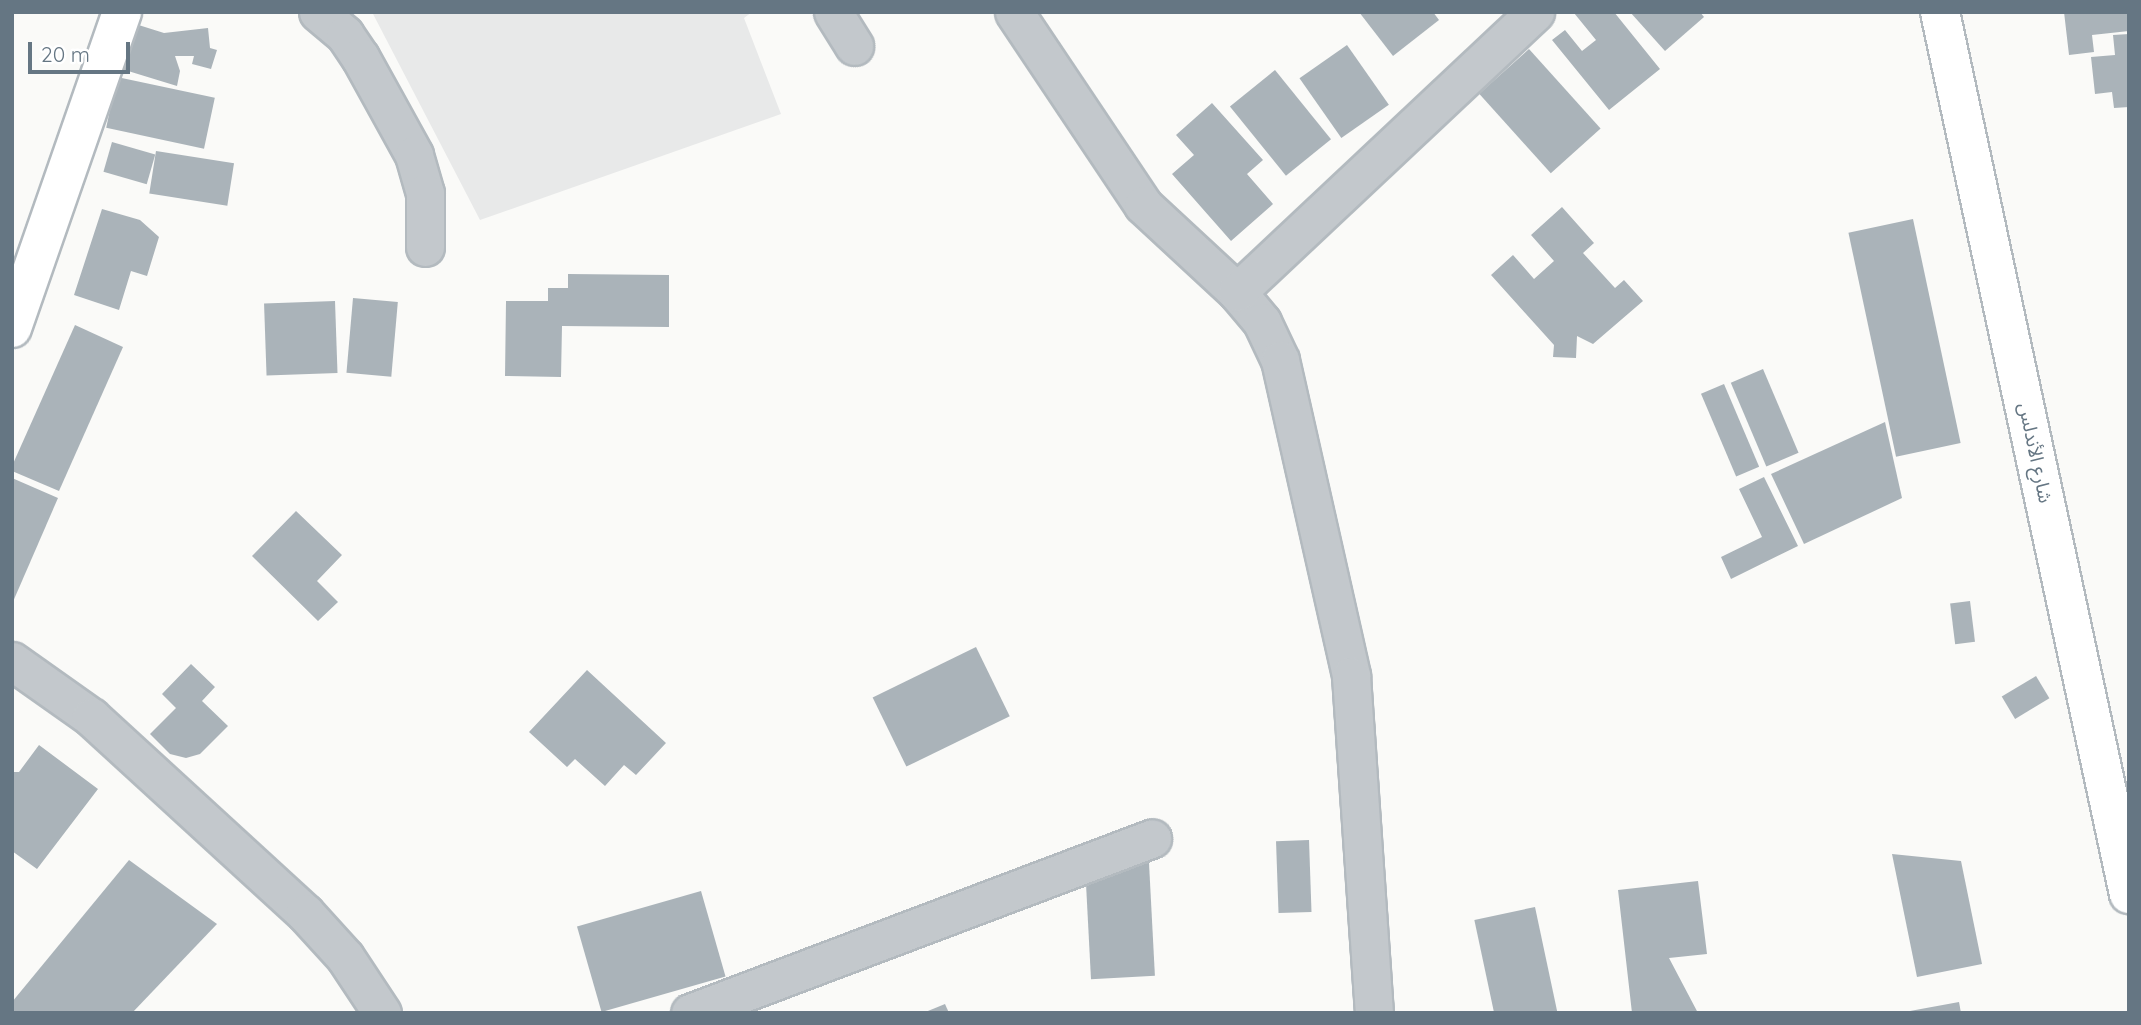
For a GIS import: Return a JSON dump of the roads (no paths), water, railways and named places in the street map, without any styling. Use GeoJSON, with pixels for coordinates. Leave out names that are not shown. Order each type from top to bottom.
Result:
{"type":"FeatureCollection","features":[{"type":"Feature","properties":{"kind":"main road"},"geometry":{"type":"LineString","coordinates":[[12,328],[122,12]]}},
{"type":"Feature","properties":{"kind":"main road","name":"شارع الأندلس"},"geometry":{"type":"LineString","coordinates":[[1940,12],[2129,894]]}},
{"type":"Feature","properties":{"kind":"street"},"geometry":{"type":"LineString","coordinates":[[318,12],[345,35],[360,57],[414,155],[425,193],[425,247]]}},
{"type":"Feature","properties":{"kind":"street"},"geometry":{"type":"LineString","coordinates":[[833,12],[854,46]]}},
{"type":"Feature","properties":{"kind":"street"},"geometry":{"type":"LineString","coordinates":[[1014,12],[1143,205],[1237,292],[1262,322],[1280,360],[1345,643],[1374,1013]]}},
{"type":"Feature","properties":{"kind":"street"},"geometry":{"type":"LineString","coordinates":[[1237,292],[1535,12]]}},
{"type":"Feature","properties":{"kind":"street"},"geometry":{"type":"LineString","coordinates":[[12,661],[91,717],[305,913],[345,957],[382,1013]]}},
{"type":"Feature","properties":{"kind":"street"},"geometry":{"type":"LineString","coordinates":[[690,1013],[1152,838]]}}]}
